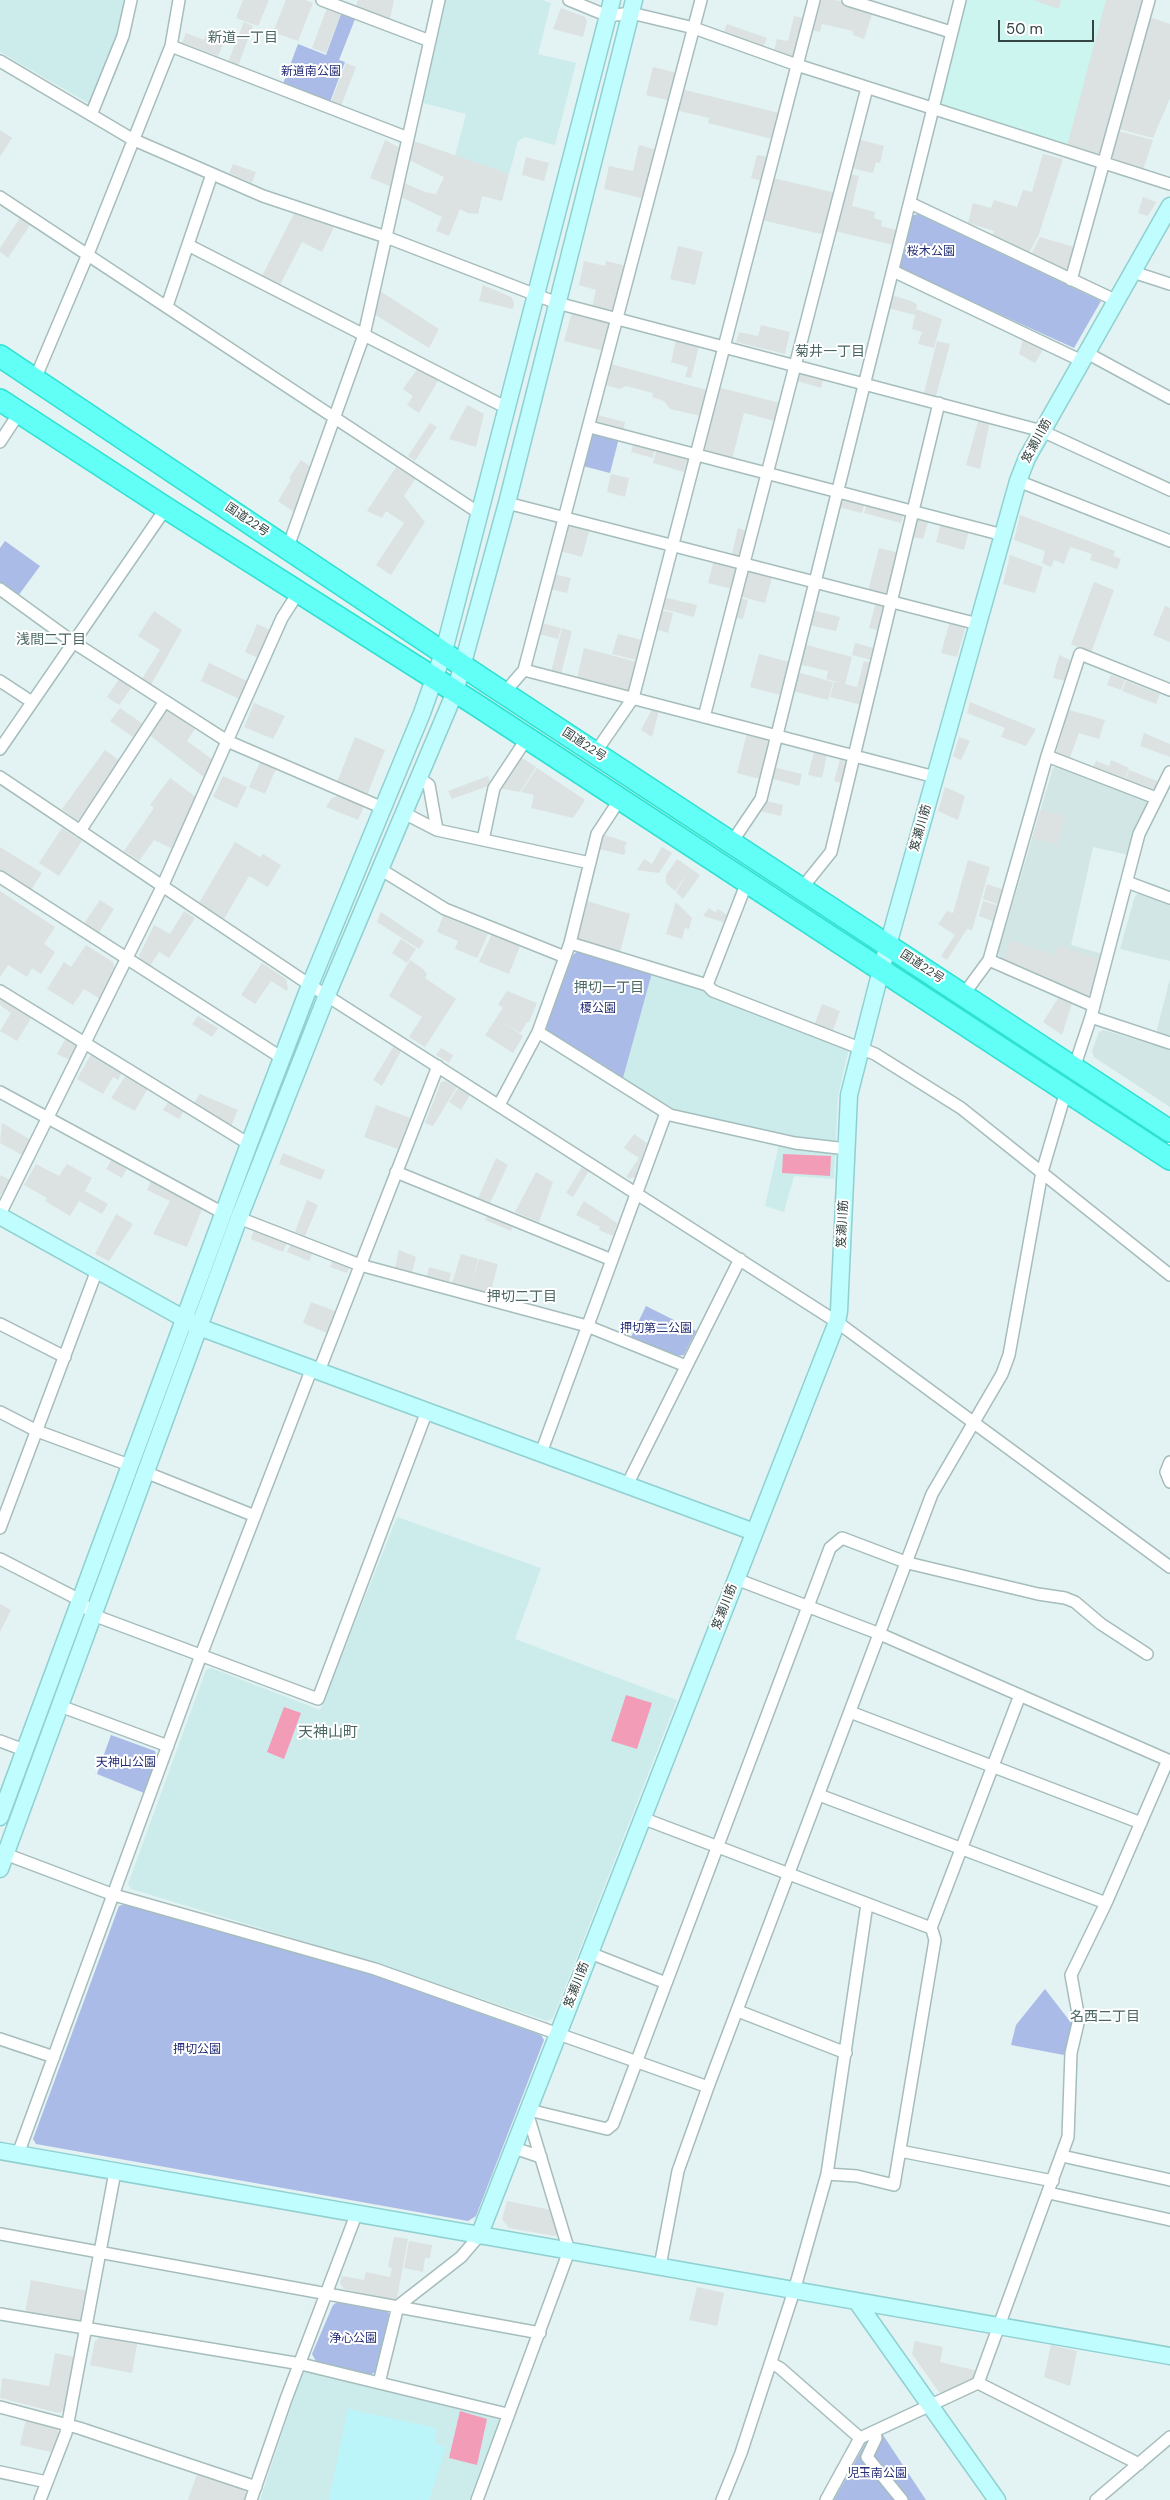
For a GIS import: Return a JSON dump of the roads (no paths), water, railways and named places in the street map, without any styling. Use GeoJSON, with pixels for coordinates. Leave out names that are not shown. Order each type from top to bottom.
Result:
{"type":"FeatureCollection","features":[{"type":"Feature","properties":{"kind":"highway","name":"国道22号"},"geometry":{"type":"LineString","coordinates":[[0,356],[288,547],[463,666],[1170,1131]]}},
{"type":"Feature","properties":{"kind":"highway","name":"国道22号"},"geometry":{"type":"LineString","coordinates":[[0,400],[298,593],[527,738],[1170,1159]]}},
{"type":"Feature","properties":{"kind":"street"},"geometry":{"type":"LineString","coordinates":[[91,115],[123,36],[131,0]]}},
{"type":"Feature","properties":{"kind":"street"},"geometry":{"type":"LineString","coordinates":[[35,379],[88,254],[132,139],[171,46],[179,0]]}},
{"type":"Feature","properties":{"kind":"street"},"geometry":{"type":"LineString","coordinates":[[322,0],[430,41]]}},
{"type":"Feature","properties":{"kind":"street"},"geometry":{"type":"LineString","coordinates":[[288,547],[364,335],[439,0]]}},
{"type":"Feature","properties":{"kind":"street"},"geometry":{"type":"LineString","coordinates":[[569,0],[610,8],[633,6],[797,65],[1170,184]]}},
{"type":"Feature","properties":{"kind":"street"},"geometry":{"type":"LineString","coordinates":[[504,693],[524,670],[590,428],[701,0]]}},
{"type":"Feature","properties":{"kind":"street"},"geometry":{"type":"LineString","coordinates":[[595,753],[633,698],[814,0]]}},
{"type":"Feature","properties":{"kind":"street"},"geometry":{"type":"LineString","coordinates":[[848,0],[951,32]]}},
{"type":"Feature","properties":{"kind":"street"},"geometry":{"type":"LineString","coordinates":[[732,842],[761,799],[960,0]]}},
{"type":"Feature","properties":{"kind":"street"},"geometry":{"type":"LineString","coordinates":[[1070,280],[1149,0]]}},
{"type":"Feature","properties":{"kind":"street"},"geometry":{"type":"LineString","coordinates":[[0,1816],[183,1318],[231,1216],[455,692],[507,502],[633,6]]}},
{"type":"Feature","properties":{"kind":"street"},"geometry":{"type":"LineString","coordinates":[[610,8],[444,652],[383,808],[310,985],[249,1144],[231,1216],[199,1326],[60,1706],[2,1858],[114,1895],[375,1969],[708,2087]]}},
{"type":"Feature","properties":{"kind":"street"},"geometry":{"type":"LineString","coordinates":[[171,46],[408,138]]}},
{"type":"Feature","properties":{"kind":"street"},"geometry":{"type":"LineString","coordinates":[[0,61],[132,139],[263,196],[386,237],[535,296],[725,348],[1042,430],[1170,490]]}},
{"type":"Feature","properties":{"kind":"street"},"geometry":{"type":"LineString","coordinates":[[704,717],[867,88]]}},
{"type":"Feature","properties":{"kind":"street"},"geometry":{"type":"LineString","coordinates":[[167,306],[212,174]]}},
{"type":"Feature","properties":{"kind":"street"},"geometry":{"type":"LineString","coordinates":[[0,197],[480,513]]}},
{"type":"Feature","properties":{"kind":"street"},"geometry":{"type":"LineString","coordinates":[[910,203],[1117,301]]}},
{"type":"Feature","properties":{"kind":"street","name":"笈瀬川筋"},"geometry":{"type":"LineString","coordinates":[[479,2236],[837,1322],[850,1095],[881,970],[1018,482],[1042,430],[1170,206]]}},
{"type":"Feature","properties":{"kind":"street"},"geometry":{"type":"LineString","coordinates":[[188,245],[506,408]]}},
{"type":"Feature","properties":{"kind":"street"},"geometry":{"type":"LineString","coordinates":[[893,271],[1170,398]]}},
{"type":"Feature","properties":{"kind":"street"},"geometry":{"type":"LineString","coordinates":[[1133,272],[1170,284]]}},
{"type":"Feature","properties":{"kind":"street"},"geometry":{"type":"LineString","coordinates":[[802,888],[831,852],[939,404]]}},
{"type":"Feature","properties":{"kind":"street"},"geometry":{"type":"LineString","coordinates":[[0,442],[19,413]]}},
{"type":"Feature","properties":{"kind":"street"},"geometry":{"type":"LineString","coordinates":[[590,428],[1003,535]]}},
{"type":"Feature","properties":{"kind":"street"},"geometry":{"type":"LineString","coordinates":[[1018,482],[1170,541]]}},
{"type":"Feature","properties":{"kind":"street"},"geometry":{"type":"LineString","coordinates":[[507,502],[978,624]]}},
{"type":"Feature","properties":{"kind":"street"},"geometry":{"type":"LineString","coordinates":[[0,750],[166,508]]}},
{"type":"Feature","properties":{"kind":"street"},"geometry":{"type":"LineString","coordinates":[[0,589],[73,642],[227,741],[383,808]]}},
{"type":"Feature","properties":{"kind":"street"},"geometry":{"type":"LineString","coordinates":[[298,593],[282,618],[162,886],[0,1215],[199,1326],[754,1532]]}},
{"type":"Feature","properties":{"kind":"street"},"geometry":{"type":"LineString","coordinates":[[964,994],[989,960],[1048,756],[1080,654],[1170,690]]}},
{"type":"Feature","properties":{"kind":"street"},"geometry":{"type":"LineString","coordinates":[[524,670],[935,777]]}},
{"type":"Feature","properties":{"kind":"street"},"geometry":{"type":"LineString","coordinates":[[0,681],[32,702]]}},
{"type":"Feature","properties":{"kind":"street"},"geometry":{"type":"LineString","coordinates":[[80,831],[165,701]]}},
{"type":"Feature","properties":{"kind":"street"},"geometry":{"type":"LineString","coordinates":[[482,840],[494,788],[527,738]]}},
{"type":"Feature","properties":{"kind":"street"},"geometry":{"type":"LineString","coordinates":[[1048,756],[1156,798]]}},
{"type":"Feature","properties":{"kind":"street"},"geometry":{"type":"LineString","coordinates":[[1074,1068],[1092,1012],[1139,834],[1156,798],[1166,788],[1170,772]]}},
{"type":"Feature","properties":{"kind":"street"},"geometry":{"type":"LineString","coordinates":[[0,777],[310,985],[637,1192],[837,1322],[973,1424],[1170,1567]]}},
{"type":"Feature","properties":{"kind":"street"},"geometry":{"type":"LineString","coordinates":[[419,778],[430,785],[437,830]]}},
{"type":"Feature","properties":{"kind":"street"},"geometry":{"type":"LineString","coordinates":[[499,1105],[538,1032],[570,943],[597,834],[620,799]]}},
{"type":"Feature","properties":{"kind":"street"},"geometry":{"type":"LineString","coordinates":[[404,814],[437,830],[590,863]]}},
{"type":"Feature","properties":{"kind":"street"},"geometry":{"type":"LineString","coordinates":[[380,869],[445,909],[565,957]]}},
{"type":"Feature","properties":{"kind":"street"},"geometry":{"type":"LineString","coordinates":[[0,877],[282,1058]]}},
{"type":"Feature","properties":{"kind":"street"},"geometry":{"type":"LineString","coordinates":[[707,985],[747,882]]}},
{"type":"Feature","properties":{"kind":"street"},"geometry":{"type":"LineString","coordinates":[[1127,882],[1170,898]]}},
{"type":"Feature","properties":{"kind":"street"},"geometry":{"type":"LineString","coordinates":[[570,943],[707,985],[713,991],[876,1054],[961,1108],[1170,1275]]}},
{"type":"Feature","properties":{"kind":"street"},"geometry":{"type":"LineString","coordinates":[[989,960],[1092,1012],[1170,1044]]}},
{"type":"Feature","properties":{"kind":"street"},"geometry":{"type":"LineString","coordinates":[[0,991],[249,1144]]}},
{"type":"Feature","properties":{"kind":"street"},"geometry":{"type":"LineString","coordinates":[[538,1032],[666,1113],[795,1143],[847,1149]]}},
{"type":"Feature","properties":{"kind":"street"},"geometry":{"type":"LineString","coordinates":[[18,2154],[201,1655],[255,1516],[360,1265],[438,1066]]}},
{"type":"Feature","properties":{"kind":"street"},"geometry":{"type":"LineString","coordinates":[[660,2266],[678,2171],[708,2087],[908,1563],[932,1494],[1002,1374],[1009,1355],[1042,1172],[1066,1091]]}},
{"type":"Feature","properties":{"kind":"street"},"geometry":{"type":"LineString","coordinates":[[0,1092],[231,1216],[360,1265],[588,1326],[686,1366]]}},
{"type":"Feature","properties":{"kind":"street"},"geometry":{"type":"LineString","coordinates":[[541,1453],[666,1113]]}},
{"type":"Feature","properties":{"kind":"street"},"geometry":{"type":"LineString","coordinates":[[396,1172],[612,1260]]}},
{"type":"Feature","properties":{"kind":"street"},"geometry":{"type":"LineString","coordinates":[[627,1485],[740,1259]]}},
{"type":"Feature","properties":{"kind":"street"},"geometry":{"type":"LineString","coordinates":[[0,1528],[97,1270]]}},
{"type":"Feature","properties":{"kind":"street"},"geometry":{"type":"LineString","coordinates":[[0,1324],[65,1357]]}},
{"type":"Feature","properties":{"kind":"street"},"geometry":{"type":"LineString","coordinates":[[0,1559],[80,1600],[93,1615],[318,1699],[427,1411]]}},
{"type":"Feature","properties":{"kind":"street"},"geometry":{"type":"LineString","coordinates":[[0,1412],[37,1431],[129,1465]]}},
{"type":"Feature","properties":{"kind":"street"},"geometry":{"type":"LineString","coordinates":[[1170,1462],[1166,1472],[1170,1482]]}},
{"type":"Feature","properties":{"kind":"street"},"geometry":{"type":"LineString","coordinates":[[146,1472],[255,1516]]}},
{"type":"Feature","properties":{"kind":"street"},"geometry":{"type":"LineString","coordinates":[[476,2500],[569,2251],[528,2111],[607,2129],[613,2124],[635,2061],[830,1548],[842,1538],[908,1563],[1038,1594],[1065,1598],[1076,1602],[1101,1624],[1147,1654]]}},
{"type":"Feature","properties":{"kind":"street"},"geometry":{"type":"LineString","coordinates":[[736,1579],[880,1634],[1169,1761],[1071,1975],[1079,2019],[1071,2053],[1068,2137],[978,2383],[860,2438],[826,2500]]}},
{"type":"Feature","properties":{"kind":"street"},"geometry":{"type":"LineString","coordinates":[[827,2174],[857,2176],[894,2185],[935,1940],[930,1928],[1020,1695]]}},
{"type":"Feature","properties":{"kind":"street"},"geometry":{"type":"LineString","coordinates":[[60,1706],[168,1746]]}},
{"type":"Feature","properties":{"kind":"street"},"geometry":{"type":"LineString","coordinates":[[850,1712],[992,1768],[1140,1823]]}},
{"type":"Feature","properties":{"kind":"street"},"geometry":{"type":"LineString","coordinates":[[0,1741],[24,1750]]}},
{"type":"Feature","properties":{"kind":"street"},"geometry":{"type":"LineString","coordinates":[[819,1795],[1106,1902]]}},
{"type":"Feature","properties":{"kind":"street"},"geometry":{"type":"LineString","coordinates":[[642,1818],[716,1848],[930,1928]]}},
{"type":"Feature","properties":{"kind":"street"},"geometry":{"type":"LineString","coordinates":[[722,2500],[741,2453],[771,2363],[794,2291],[827,2174],[867,1904]]}},
{"type":"Feature","properties":{"kind":"street"},"geometry":{"type":"LineString","coordinates":[[590,1953],[666,1983]]}},
{"type":"Feature","properties":{"kind":"street"},"geometry":{"type":"LineString","coordinates":[[738,2011],[846,2053]]}},
{"type":"Feature","properties":{"kind":"street"},"geometry":{"type":"LineString","coordinates":[[0,2039],[54,2057]]}},
{"type":"Feature","properties":{"kind":"street"},"geometry":{"type":"LineString","coordinates":[[514,2148],[541,2158]]}},
{"type":"Feature","properties":{"kind":"street"},"geometry":{"type":"LineString","coordinates":[[0,2151],[356,2215],[660,2266],[1170,2356]]}},
{"type":"Feature","properties":{"kind":"street"},"geometry":{"type":"LineString","coordinates":[[900,2151],[1053,2181]]}},
{"type":"Feature","properties":{"kind":"street"},"geometry":{"type":"LineString","coordinates":[[1062,2156],[1170,2180]]}},
{"type":"Feature","properties":{"kind":"street"},"geometry":{"type":"LineString","coordinates":[[40,2500],[68,2424],[115,2172]]}},
{"type":"Feature","properties":{"kind":"street"},"geometry":{"type":"LineString","coordinates":[[1049,2193],[1170,2220]]}},
{"type":"Feature","properties":{"kind":"street"},"geometry":{"type":"LineString","coordinates":[[251,2500],[356,2215]]}},
{"type":"Feature","properties":{"kind":"street"},"geometry":{"type":"LineString","coordinates":[[0,2234],[328,2292],[540,2332]]}},
{"type":"Feature","properties":{"kind":"street"},"geometry":{"type":"LineString","coordinates":[[379,2383],[398,2306],[461,2258],[479,2236]]}},
{"type":"Feature","properties":{"kind":"street"},"geometry":{"type":"LineString","coordinates":[[857,2302],[997,2500]]}},
{"type":"Feature","properties":{"kind":"street"},"geometry":{"type":"LineString","coordinates":[[0,2314],[87,2330],[301,2364],[507,2414]]}},
{"type":"Feature","properties":{"kind":"street"},"geometry":{"type":"LineString","coordinates":[[771,2363],[780,2368],[860,2438]]}},
{"type":"Feature","properties":{"kind":"street"},"geometry":{"type":"LineString","coordinates":[[978,2383],[1139,2464]]}},
{"type":"Feature","properties":{"kind":"street"},"geometry":{"type":"LineString","coordinates":[[0,2407],[68,2424],[256,2487]]}},
{"type":"Feature","properties":{"kind":"street"},"geometry":{"type":"LineString","coordinates":[[875,2431],[876,2438],[867,2457],[902,2500]]}},
{"type":"Feature","properties":{"kind":"street"},"geometry":{"type":"LineString","coordinates":[[1096,2500],[1170,2437]]}},
{"type":"Feature","properties":{"kind":"street"},"geometry":{"type":"LineString","coordinates":[[0,2472],[47,2482]]}},
{"type":"Feature","properties":{"kind":"district","name":"新道一丁目"},"geometry":{"type":"Point","coordinates":[243,38]}},
{"type":"Feature","properties":{"kind":"district","name":"菊井一丁目"},"geometry":{"type":"Point","coordinates":[830,352]}},
{"type":"Feature","properties":{"kind":"district","name":"浅間二丁目"},"geometry":{"type":"Point","coordinates":[51,640]}},
{"type":"Feature","properties":{"kind":"district","name":"押切一丁目"},"geometry":{"type":"Point","coordinates":[609,988]}},
{"type":"Feature","properties":{"kind":"district","name":"押切二丁目"},"geometry":{"type":"Point","coordinates":[522,1297]}},
{"type":"Feature","properties":{"kind":"district","name":"天神山町"},"geometry":{"type":"Point","coordinates":[328,1733]}},
{"type":"Feature","properties":{"kind":"district","name":"名西二丁目"},"geometry":{"type":"Point","coordinates":[1105,2017]}},
{"type":"Feature","properties":{"kind":"park label","name":"新道南公園"},"geometry":{"type":"Point","coordinates":[311,72]}},
{"type":"Feature","properties":{"kind":"park label","name":"桜木公園"},"geometry":{"type":"Point","coordinates":[931,252]}},
{"type":"Feature","properties":{"kind":"park label","name":"榎公園"},"geometry":{"type":"Point","coordinates":[598,1009]}},
{"type":"Feature","properties":{"kind":"park label","name":"押切第二公園"},"geometry":{"type":"Point","coordinates":[656,1329]}},
{"type":"Feature","properties":{"kind":"park label","name":"天神山公園"},"geometry":{"type":"Point","coordinates":[126,1763]}},
{"type":"Feature","properties":{"kind":"park label","name":"押切公園"},"geometry":{"type":"Point","coordinates":[197,2050]}},
{"type":"Feature","properties":{"kind":"park label","name":"浄心公園"},"geometry":{"type":"Point","coordinates":[353,2339]}},
{"type":"Feature","properties":{"kind":"park label","name":"児玉南公園"},"geometry":{"type":"Point","coordinates":[877,2474]}}]}
